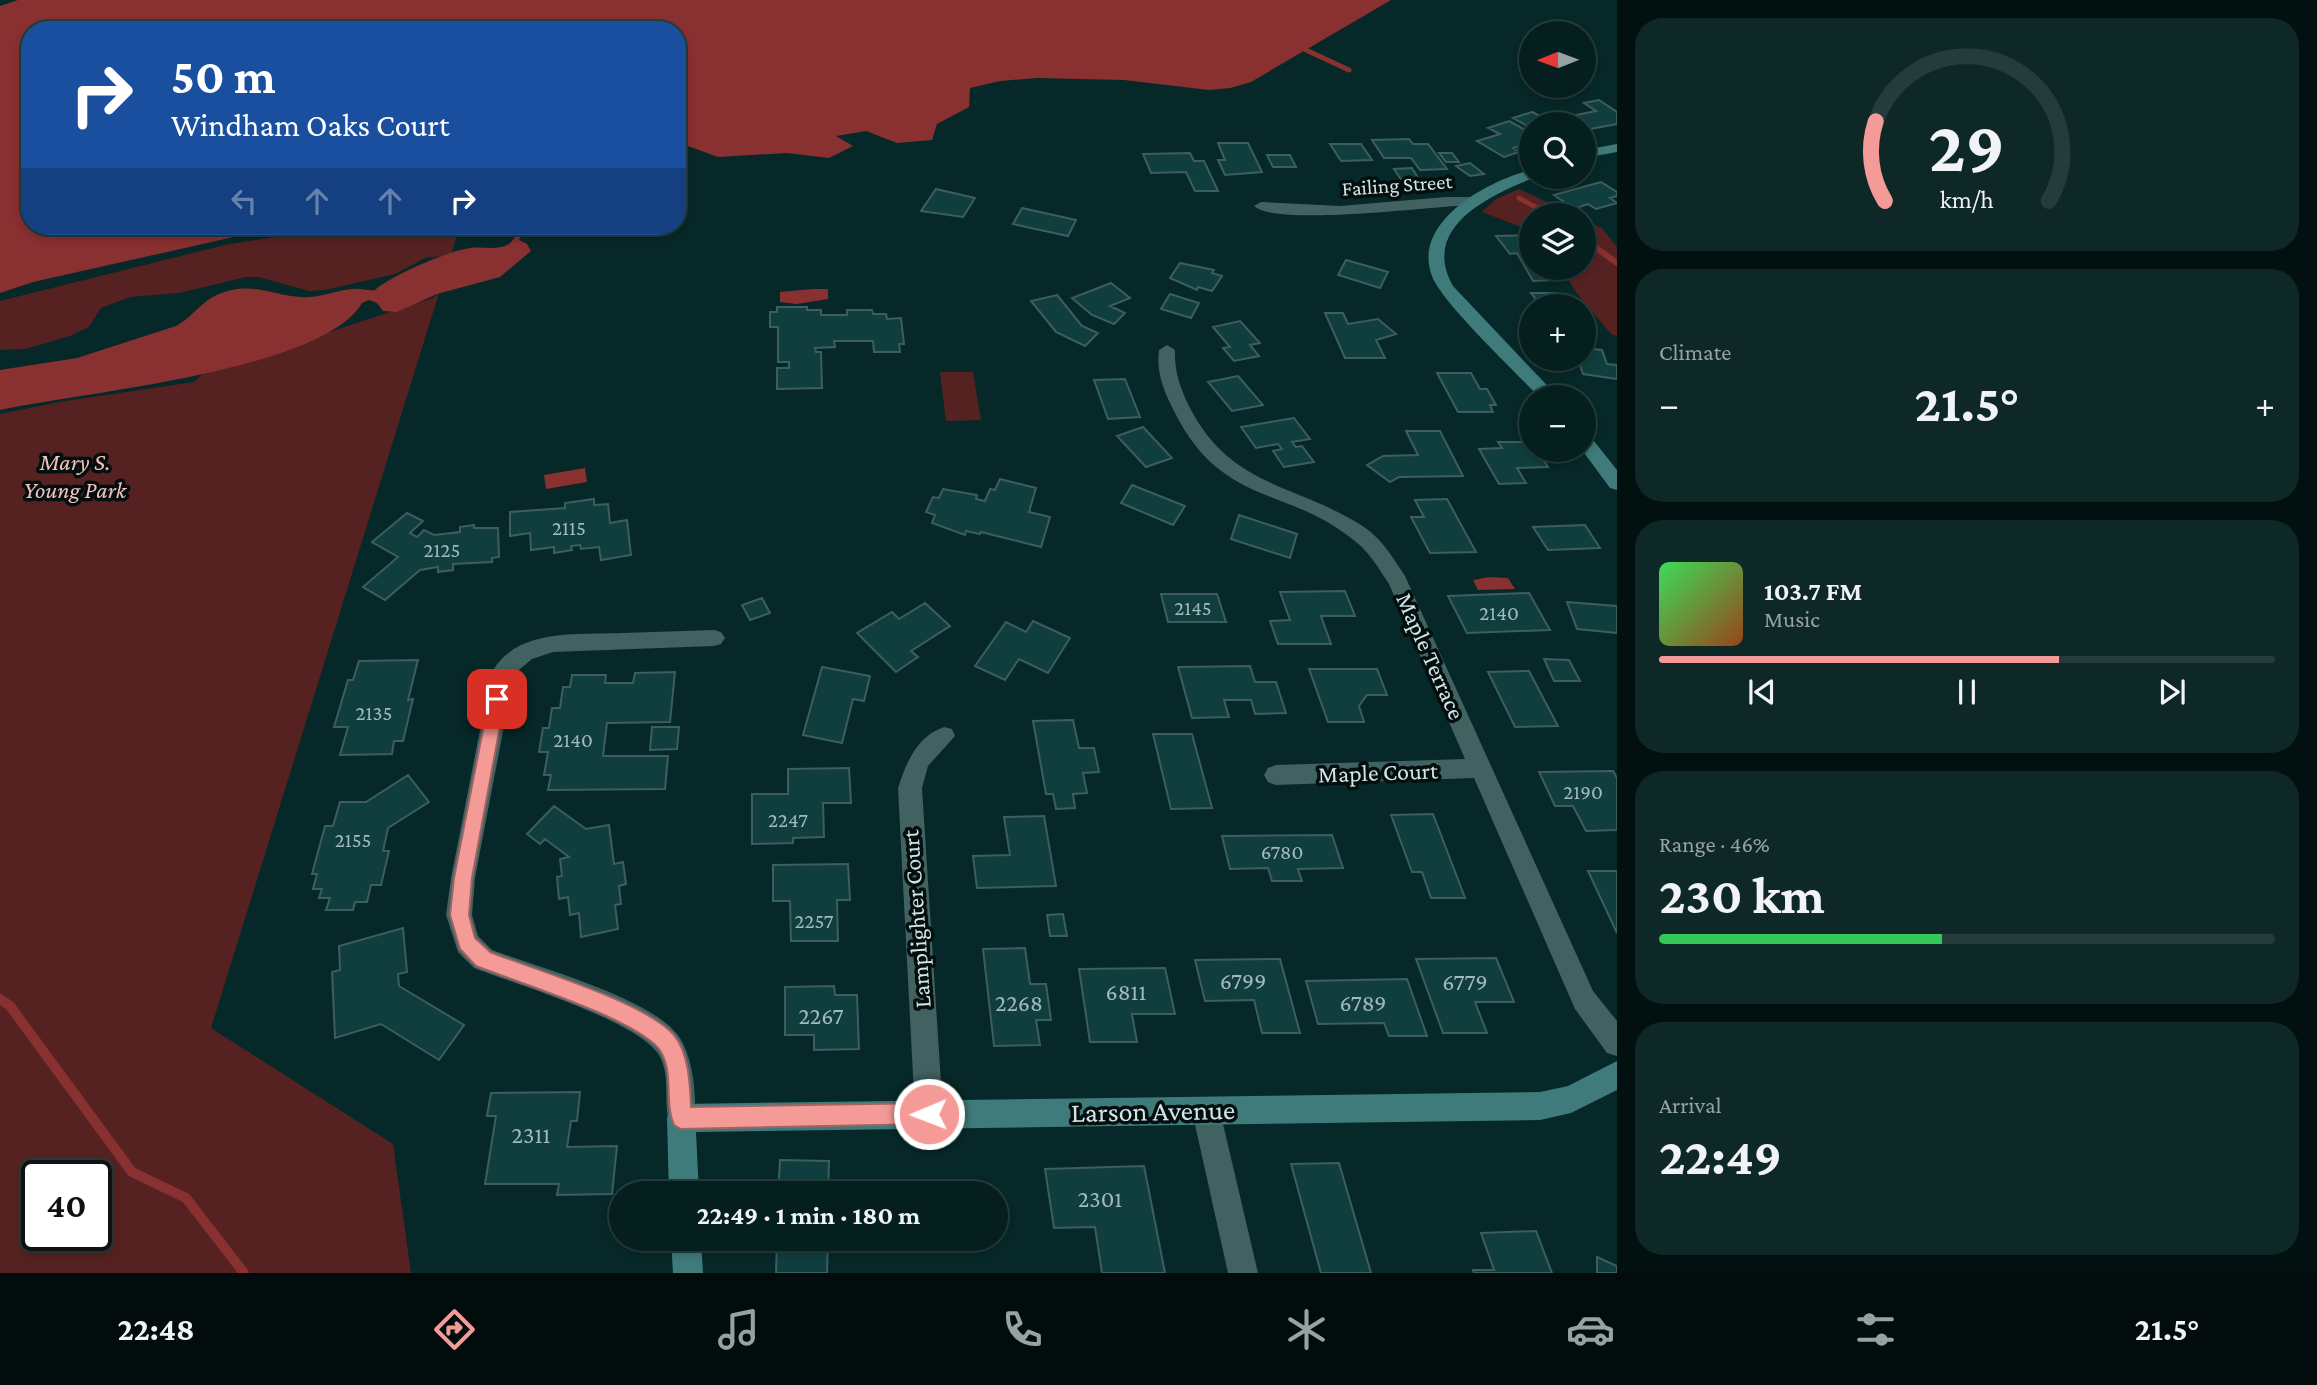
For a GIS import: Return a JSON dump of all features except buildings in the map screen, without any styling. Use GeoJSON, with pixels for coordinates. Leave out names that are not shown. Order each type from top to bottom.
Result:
{"type":"FeatureCollection","features":[{"type":"Feature","properties":{"kind":"street"},"geometry":{"type":"LineString","coordinates":[[1596,152],[1617,148]]}},
{"type":"Feature","properties":{"kind":"street","name":"Failing Street"},"geometry":{"type":"LineString","coordinates":[[1261,206],[1318,212],[1428,201],[1472,201],[1519,179]]}},
{"type":"Feature","properties":{"kind":"street"},"geometry":{"type":"LineString","coordinates":[[1472,201],[1452,221],[1439,243],[1435,253],[1436,271],[1456,300],[1537,385]]}},
{"type":"Feature","properties":{"kind":"street","name":"Maple Terrace"},"geometry":{"type":"LineString","coordinates":[[1167,350],[1164,368],[1183,415],[1209,454],[1255,487],[1334,519],[1358,533],[1381,555],[1398,580],[1584,1000],[1617,1042]]}},
{"type":"Feature","properties":{"kind":"street"},"geometry":{"type":"LineString","coordinates":[[1596,456],[1617,483]]}},
{"type":"Feature","properties":{"kind":"street"},"geometry":{"type":"LineString","coordinates":[[683,1181],[679,1077],[668,1044],[643,1022],[483,959],[467,943],[459,915],[463,878],[502,674],[509,663],[536,648],[554,644],[714,638]]}},
{"type":"Feature","properties":{"kind":"street","name":"Lamplighter Court"},"geometry":{"type":"LineString","coordinates":[[929,1114],[910,788],[918,761],[944,736]]}},
{"type":"Feature","properties":{"kind":"street","name":"Maple Court"},"geometry":{"type":"LineString","coordinates":[[1276,775],[1480,768]]}},
{"type":"Feature","properties":{"kind":"street","name":"Larson Avenue"},"geometry":{"type":"LineString","coordinates":[[681,1118],[1540,1106],[1571,1100],[1617,1075]]}},
{"type":"Feature","properties":{"kind":"street"},"geometry":{"type":"LineString","coordinates":[[1206,1111],[1243,1273]]}},
{"type":"Feature","properties":{"kind":"street"},"geometry":{"type":"LineString","coordinates":[[687,1251],[688,1273]]}},
{"type":"Feature","properties":{"kind":"green space"},"geometry":{"type":"Polygon","coordinates":[[[1519,189],[1549,203],[1519,203],[1519,226],[1482,212],[1496,199],[1519,189]]]}},
{"type":"Feature","properties":{"kind":"green space"},"geometry":{"type":"Polygon","coordinates":[[[1596,225],[1602,228],[1617,247],[1617,336],[1611,334],[1596,316],[1596,294],[1577,294],[1569,280],[1596,280],[1596,225]]]}},
{"type":"Feature","properties":{"kind":"green space"},"geometry":{"type":"Polygon","coordinates":[[[288,235],[457,235],[451,255],[425,258],[395,274],[325,290],[309,291],[259,277],[246,277],[179,293],[130,297],[101,308],[89,327],[70,336],[25,349],[0,350],[0,301],[229,244],[288,235]]]}},
{"type":"Feature","properties":{"kind":"green space","name":"Mary S. Young Park"},"geometry":{"type":"Polygon","coordinates":[[[439,293],[211,1028],[393,1144],[411,1273],[0,1273],[0,414],[59,402],[194,382],[213,364],[314,337],[433,298],[439,293]]]}},
{"type":"Feature","properties":{"kind":"green space"},"geometry":{"type":"Polygon","coordinates":[[[940,372],[973,372],[981,420],[946,421],[940,372]]]}},
{"type":"Feature","properties":{"kind":"shaded area"},"geometry":{"type":"Polygon","coordinates":[[[18,0],[1391,0],[1251,82],[1230,88],[1209,90],[1124,80],[1037,78],[1000,81],[970,88],[969,107],[937,124],[932,140],[897,143],[866,131],[836,136],[853,146],[829,158],[787,153],[718,157],[686,145],[686,21],[21,21],[21,235],[243,235],[33,282],[0,293],[0,6],[18,0]]]}},
{"type":"Feature","properties":{"kind":"shaded area"},"geometry":{"type":"Polygon","coordinates":[[[516,235],[522,235],[519,240],[527,244],[531,251],[500,277],[437,294],[397,312],[383,311],[377,303],[369,300],[362,303],[338,326],[300,346],[196,376],[0,410],[0,370],[77,358],[176,326],[219,294],[243,288],[298,297],[353,289],[375,290],[406,271],[435,258],[471,248],[504,246],[516,235]]]}},
{"type":"Feature","properties":{"kind":"shaded area"},"geometry":{"type":"Polygon","coordinates":[[[828,289],[828,299],[797,304],[780,302],[780,292],[828,289]]]}},
{"type":"Feature","properties":{"kind":"shaded area"},"geometry":{"type":"Polygon","coordinates":[[[585,468],[587,482],[546,489],[544,475],[585,468]]]}},
{"type":"Feature","properties":{"kind":"shaded area"},"geometry":{"type":"Polygon","coordinates":[[[1508,578],[1515,589],[1478,590],[1473,580],[1508,578]]]}},
{"type":"Feature","properties":{"kind":"waterway"},"geometry":{"type":"LineString","coordinates":[[1306,50],[1349,70]]}},
{"type":"Feature","properties":{"kind":"waterway"},"geometry":{"type":"LineString","coordinates":[[1519,198],[1528,203]]}},
{"type":"Feature","properties":{"kind":"waterway"},"geometry":{"type":"LineString","coordinates":[[1596,248],[1617,263]]}},
{"type":"Feature","properties":{"kind":"waterway"},"geometry":{"type":"LineString","coordinates":[[0,999],[10,1006],[132,1172],[186,1198],[244,1273]]}},
{"type":"Feature","properties":{"kind":"route"},"geometry":{"type":"LineString","coordinates":[[497,699],[463,878],[459,915],[467,943],[483,959],[643,1022],[668,1044],[679,1077],[681,1118],[929,1114]]}}]}
